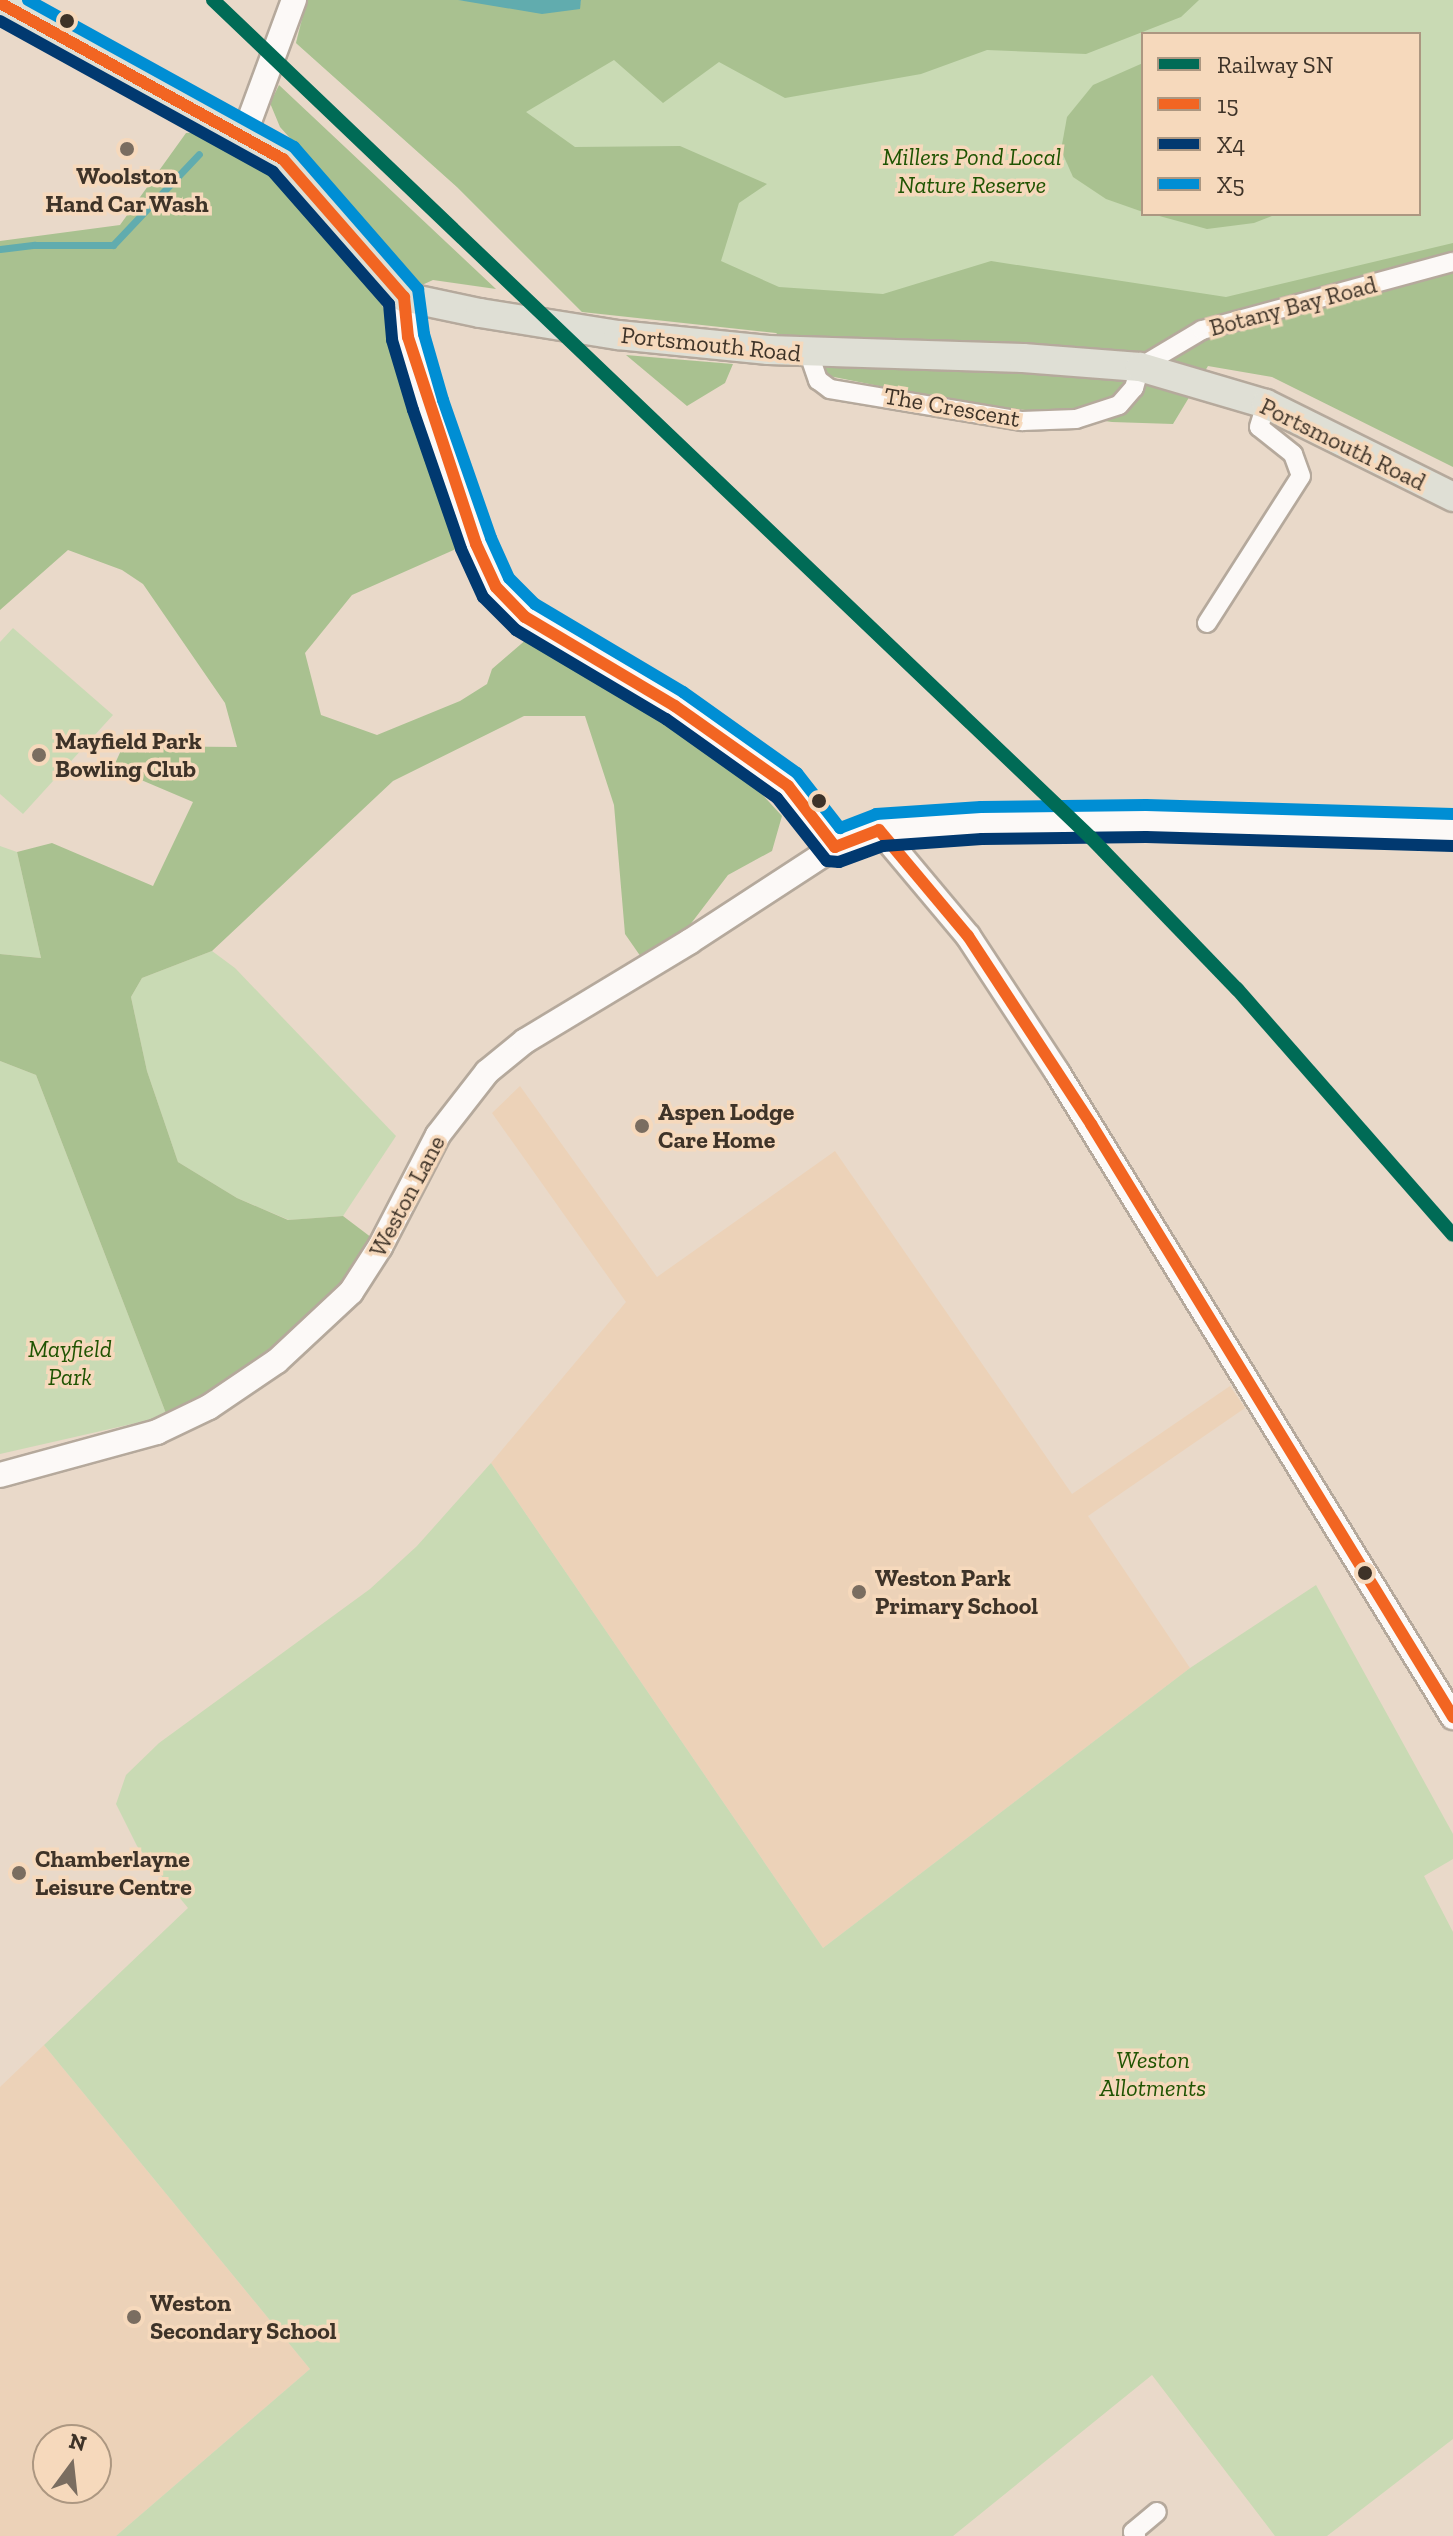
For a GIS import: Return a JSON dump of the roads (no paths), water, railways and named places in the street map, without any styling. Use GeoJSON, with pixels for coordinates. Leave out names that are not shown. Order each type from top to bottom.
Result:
{"type":"FeatureCollection","features":[{"type":"Feature","properties":{"kind":"main road"},"geometry":{"type":"LineString","coordinates":[[0,3],[283,159],[404,297]]}},
{"type":"Feature","properties":{"kind":"main road","name":"Portsmouth Road"},"geometry":{"type":"LineString","coordinates":[[404,297],[480,313],[618,335],[809,354],[1023,358],[1140,367],[1266,404],[1453,497]]}},
{"type":"Feature","properties":{"kind":"street"},"geometry":{"type":"LineString","coordinates":[[244,135],[294,0]]}},
{"type":"Feature","properties":{"kind":"street","name":"Botany Bay Road"},"geometry":{"type":"LineString","coordinates":[[1140,367],[1202,330],[1453,262]]}},
{"type":"Feature","properties":{"kind":"street"},"geometry":{"type":"LineString","coordinates":[[404,297],[408,337],[428,405],[476,544],[496,587],[525,617],[675,706],[788,786],[835,847]]}},
{"type":"Feature","properties":{"kind":"street","name":"The Crescent"},"geometry":{"type":"LineString","coordinates":[[809,354],[818,380],[830,389],[876,394],[1022,421],[1076,419],[1119,405],[1134,388],[1140,367]]}},
{"type":"Feature","properties":{"kind":"street"},"geometry":{"type":"LineString","coordinates":[[1207,623],[1301,476],[1293,454],[1259,427],[1266,404]]}},
{"type":"Feature","properties":{"kind":"street","name":"Weston Lane"},"geometry":{"type":"LineString","coordinates":[[0,1475],[157,1432],[209,1407],[277,1361],[322,1323],[359,1282],[438,1135],[487,1072],[525,1041],[689,942],[835,847],[879,830],[981,823],[1146,821],[1453,830]]}},
{"type":"Feature","properties":{"kind":"street"},"geometry":{"type":"LineString","coordinates":[[879,830],[968,936],[1032,1033],[1224,1339],[1453,1717]]}},
{"type":"Feature","properties":{"kind":"street"},"geometry":{"type":"LineString","coordinates":[[1132,2535],[1157,2512]]}},
{"type":"Feature","properties":{"kind":"water"},"geometry":{"type":"Polygon","coordinates":[[[458,0],[581,0],[580,9],[542,14],[458,0]]]}},
{"type":"Feature","properties":{"kind":"waterway"},"geometry":{"type":"LineString","coordinates":[[0,249],[35,245],[113,245],[199,154]]}},
{"type":"Feature","properties":{"kind":"rail line","name":"SN"},"geometry":{"type":"LineString","coordinates":[[213,0],[1091,838],[1237,989],[1453,1235]]}},
{"type":"Feature","properties":{"kind":"place","name":"Woolston Hand Car Wash"},"geometry":{"type":"Point","coordinates":[127,149]}},
{"type":"Feature","properties":{"kind":"place","name":"Mayfield Park Bowling Club"},"geometry":{"type":"Point","coordinates":[39,755]}},
{"type":"Feature","properties":{"kind":"place","name":"Aspen Lodge Care Home"},"geometry":{"type":"Point","coordinates":[642,1126]}},
{"type":"Feature","properties":{"kind":"place","name":"Weston Park Primary School"},"geometry":{"type":"Point","coordinates":[859,1592]}},
{"type":"Feature","properties":{"kind":"place","name":"Chamberlayne Leisure Centre"},"geometry":{"type":"Point","coordinates":[19,1873]}},
{"type":"Feature","properties":{"kind":"place","name":"Weston Secondary School"},"geometry":{"type":"Point","coordinates":[134,2317]}},
{"type":"Feature","properties":{"kind":"park label","name":"Millers Pond Local Nature Reserve"},"geometry":{"type":"Point","coordinates":[972,171]}},
{"type":"Feature","properties":{"kind":"park label","name":"Mayfield Park"},"geometry":{"type":"Point","coordinates":[70,1363]}},
{"type":"Feature","properties":{"kind":"park label","name":"Weston Allotments"},"geometry":{"type":"Point","coordinates":[1153,2074]}}]}
